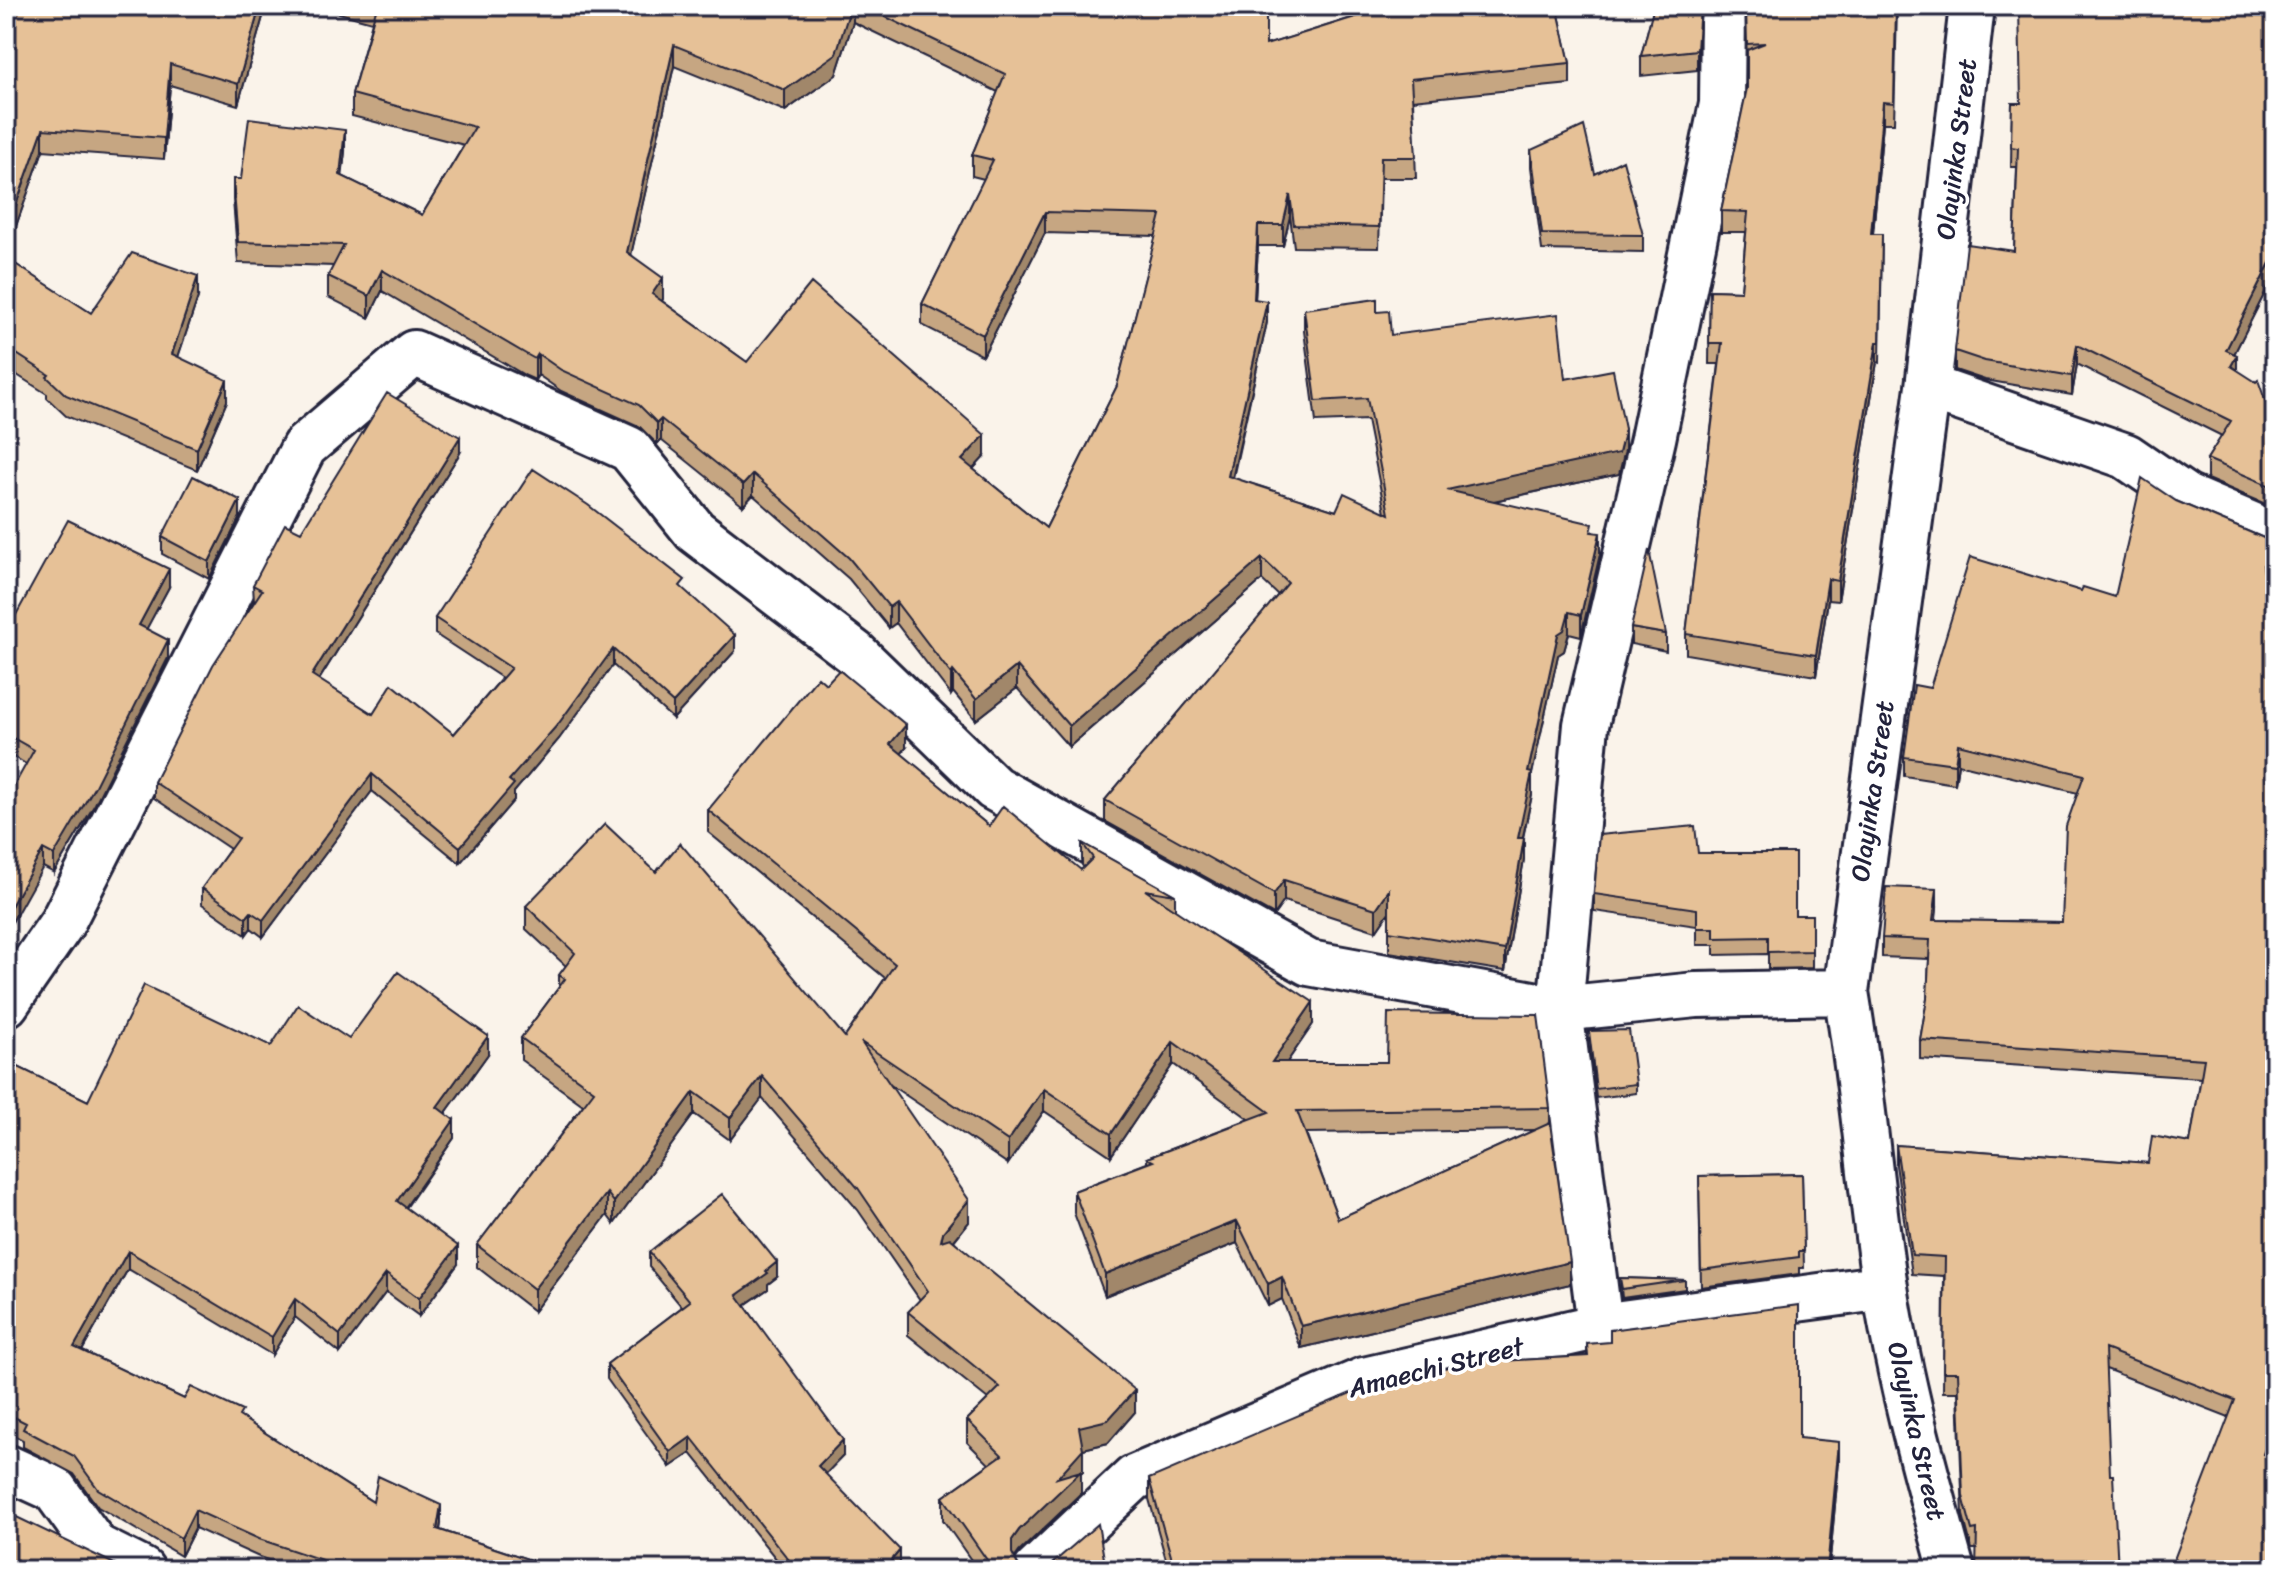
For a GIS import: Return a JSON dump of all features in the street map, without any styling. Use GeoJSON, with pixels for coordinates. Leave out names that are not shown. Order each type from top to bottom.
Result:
{"type":"FeatureCollection","features":[{"type":"Feature","properties":{"kind":"street"},"geometry":{"type":"LineString","coordinates":[[1600,1326],[1560,1009],[1586,725],[1653,439],[1722,104],[1723,6]]}},
{"type":"Feature","properties":{"kind":"street","name":"Olayinka Street"},"geometry":{"type":"LineString","coordinates":[[1952,1570],[1911,1425],[1885,1287],[1860,1073],[1846,992],[1928,387],[1972,6]]}},
{"type":"Feature","properties":{"kind":"street"},"geometry":{"type":"LineString","coordinates":[[6,1004],[62,923],[304,447],[414,353],[629,449],[695,531],[855,653],[994,788],[1309,963],[1560,1009],[1696,995],[1846,992]]}},
{"type":"Feature","properties":{"kind":"street"},"geometry":{"type":"LineString","coordinates":[[1928,387],[2126,456],[2186,497],[2275,535]]}},
{"type":"Feature","properties":{"kind":"street","name":"Amaechi Street"},"geometry":{"type":"LineString","coordinates":[[1036,1570],[1134,1478],[1364,1380],[1600,1326],[1885,1287]]}},
{"type":"Feature","properties":{"kind":"street"},"geometry":{"type":"LineString","coordinates":[[6,1467],[54,1489],[96,1547],[142,1570]]}},
{"type":"Feature","properties":{"kind":"building"},"geometry":{"type":"Polygon","coordinates":[[[18,6],[260,6],[238,84],[170,64],[164,138],[43,129],[6,233],[6,37],[18,6]]]}},
{"type":"Feature","properties":{"kind":"building"},"geometry":{"type":"Polygon","coordinates":[[[377,6],[851,6],[836,54],[785,90],[674,45],[627,252],[663,278],[652,294],[747,362],[811,283],[985,435],[962,460],[1046,528],[1117,386],[1161,215],[1045,212],[983,335],[922,304],[993,160],[972,155],[1005,74],[863,6],[1266,6],[1266,45],[1365,14],[1365,6],[1557,6],[1570,63],[1411,79],[1416,157],[1381,157],[1379,227],[1294,225],[1290,195],[1283,225],[1258,225],[1254,299],[1267,301],[1228,476],[1336,511],[1344,493],[1389,514],[1367,398],[1316,401],[1304,309],[1377,299],[1377,312],[1389,311],[1391,335],[1558,314],[1565,379],[1613,370],[1625,429],[1619,453],[1447,490],[1593,524],[1591,532],[1600,533],[1581,615],[1569,612],[1564,630],[1558,634],[1528,772],[1532,773],[1518,838],[1524,838],[1505,950],[1389,931],[1389,890],[1376,909],[1284,880],[1274,894],[1105,800],[1288,583],[1262,558],[1069,726],[1017,666],[976,699],[953,671],[951,674],[896,602],[889,607],[849,558],[753,474],[743,485],[661,419],[657,423],[639,405],[561,370],[538,354],[535,359],[382,270],[369,296],[328,276],[344,245],[238,242],[233,179],[241,179],[249,118],[345,130],[340,175],[422,215],[475,127],[352,94],[377,6]]]}},
{"type":"Feature","properties":{"kind":"building"},"geometry":{"type":"Polygon","coordinates":[[[1654,6],[1700,6],[1697,50],[1641,56],[1654,6]]]}},
{"type":"Feature","properties":{"kind":"building"},"geometry":{"type":"Polygon","coordinates":[[[1746,6],[1896,6],[1894,103],[1883,102],[1871,234],[1882,234],[1880,342],[1877,342],[1838,581],[1828,579],[1816,655],[1686,634],[1722,343],[1709,343],[1710,290],[1741,291],[1748,212],[1721,211],[1747,88],[1747,50],[1765,43],[1747,44],[1746,6]]]}},
{"type":"Feature","properties":{"kind":"building"},"geometry":{"type":"Polygon","coordinates":[[[2019,6],[2275,6],[2275,253],[2226,350],[2237,355],[2231,366],[2256,382],[2258,380],[2275,422],[2275,488],[2207,459],[2231,421],[2077,345],[2072,376],[1985,361],[1955,351],[1967,244],[2014,251],[2018,148],[2011,147],[2012,103],[2021,103],[2019,6]]]}},
{"type":"Feature","properties":{"kind":"building"},"geometry":{"type":"Polygon","coordinates":[[[1584,126],[1595,174],[1623,160],[1643,235],[1542,234],[1531,150],[1584,126]]]}},
{"type":"Feature","properties":{"kind":"building"},"geometry":{"type":"Polygon","coordinates":[[[132,253],[198,276],[172,354],[227,380],[197,449],[66,395],[47,377],[49,375],[6,347],[6,258],[91,313],[132,253]]]}},
{"type":"Feature","properties":{"kind":"building"},"geometry":{"type":"Polygon","coordinates":[[[387,393],[460,437],[312,675],[373,714],[392,684],[454,734],[511,668],[435,618],[533,469],[588,505],[685,580],[680,586],[735,635],[673,703],[613,649],[559,723],[509,780],[514,784],[460,847],[372,774],[263,920],[251,912],[246,918],[202,888],[238,838],[154,782],[213,665],[262,590],[253,585],[285,524],[301,532],[387,393]]]}},
{"type":"Feature","properties":{"kind":"building"},"geometry":{"type":"Polygon","coordinates":[[[193,476],[240,500],[209,562],[162,537],[193,476]]]}},
{"type":"Feature","properties":{"kind":"building"},"geometry":{"type":"Polygon","coordinates":[[[2142,478],[2176,501],[2275,540],[2275,562],[2263,565],[2266,589],[2275,588],[2275,1420],[2263,1454],[2275,1458],[2275,1570],[2170,1570],[2235,1400],[2105,1349],[2110,1475],[2113,1475],[2118,1570],[1976,1570],[1977,1529],[1972,1530],[1963,1496],[1958,1372],[1943,1372],[1945,1257],[1912,1255],[1896,1145],[2148,1163],[2152,1136],[2190,1143],[2204,1059],[1920,1040],[1927,999],[1930,940],[1882,938],[1886,887],[1937,889],[1933,920],[2062,922],[2066,826],[2084,775],[1958,744],[1955,764],[1904,757],[1914,685],[1930,688],[1970,557],[2081,591],[2083,587],[2115,597],[2142,478]]]}},
{"type":"Feature","properties":{"kind":"building"},"geometry":{"type":"Polygon","coordinates":[[[68,520],[169,569],[139,625],[168,640],[95,786],[54,855],[43,849],[6,915],[6,800],[34,750],[6,734],[6,633],[68,520]]]}},
{"type":"Feature","properties":{"kind":"building"},"geometry":{"type":"Polygon","coordinates":[[[1649,550],[1666,634],[1631,628],[1649,550]]]}},
{"type":"Feature","properties":{"kind":"building"},"geometry":{"type":"Polygon","coordinates":[[[839,670],[906,725],[890,744],[989,826],[1003,806],[1081,870],[1093,858],[1082,843],[1175,895],[1145,890],[1313,1002],[1272,1062],[1387,1062],[1388,1013],[1538,1015],[1550,1108],[1297,1111],[1338,1219],[1550,1123],[1570,1262],[1301,1326],[1282,1277],[1268,1284],[1237,1221],[1105,1274],[1074,1191],[1153,1161],[1147,1158],[1269,1112],[1173,1042],[1111,1134],[1044,1089],[1008,1141],[861,1042],[969,1200],[943,1232],[941,1241],[950,1238],[1135,1390],[1108,1420],[1079,1427],[1083,1449],[1057,1478],[1081,1471],[1012,1540],[1012,1553],[1018,1565],[1026,1570],[994,1570],[943,1497],[1002,1455],[967,1420],[1000,1387],[908,1312],[928,1291],[858,1188],[762,1076],[730,1118],[694,1092],[614,1202],[607,1193],[534,1289],[477,1245],[594,1091],[521,1038],[565,979],[559,975],[575,953],[526,906],[605,824],[656,872],[680,843],[845,1037],[895,964],[708,810],[818,677],[826,684],[839,670]]]}},
{"type":"Feature","properties":{"kind":"building"},"geometry":{"type":"Polygon","coordinates":[[[1695,826],[1698,853],[1795,853],[1795,915],[1812,915],[1812,951],[1768,952],[1768,937],[1714,938],[1714,928],[1697,928],[1697,909],[1594,894],[1599,835],[1695,826]]]}},
{"type":"Feature","properties":{"kind":"building"},"geometry":{"type":"Polygon","coordinates":[[[398,972],[488,1036],[437,1107],[454,1120],[397,1201],[458,1246],[419,1298],[386,1274],[340,1335],[295,1299],[272,1337],[128,1251],[74,1347],[184,1399],[191,1387],[242,1411],[239,1416],[373,1502],[378,1476],[441,1505],[437,1529],[561,1570],[345,1570],[259,1539],[195,1510],[181,1538],[98,1489],[74,1456],[23,1429],[26,1423],[6,1413],[6,1061],[88,1101],[144,985],[271,1046],[298,1005],[349,1039],[398,972]]]}},
{"type":"Feature","properties":{"kind":"building"},"geometry":{"type":"Polygon","coordinates":[[[1629,1030],[1636,1084],[1596,1089],[1589,1031],[1629,1030]]]}},
{"type":"Feature","properties":{"kind":"building"},"geometry":{"type":"Polygon","coordinates":[[[1802,1174],[1804,1251],[1799,1251],[1799,1257],[1701,1270],[1699,1176],[1802,1174]]]}},
{"type":"Feature","properties":{"kind":"building"},"geometry":{"type":"Polygon","coordinates":[[[722,1194],[777,1262],[766,1271],[768,1273],[737,1295],[843,1440],[818,1466],[900,1550],[885,1568],[887,1570],[797,1570],[691,1437],[670,1452],[607,1364],[690,1301],[649,1252],[722,1194]]]}},
{"type":"Feature","properties":{"kind":"building"},"geometry":{"type":"Polygon","coordinates":[[[1620,1278],[1685,1280],[1622,1289],[1620,1278]]]}},
{"type":"Feature","properties":{"kind":"building"},"geometry":{"type":"Polygon","coordinates":[[[1799,1305],[1799,1438],[1839,1442],[1827,1570],[1175,1570],[1149,1479],[1372,1384],[1502,1355],[1502,1361],[1588,1356],[1587,1344],[1610,1342],[1610,1330],[1799,1305]]]}},
{"type":"Feature","properties":{"kind":"building"},"geometry":{"type":"Polygon","coordinates":[[[6,1512],[127,1570],[6,1570],[6,1512]]]}},
{"type":"Feature","properties":{"kind":"building"},"geometry":{"type":"Polygon","coordinates":[[[1098,1524],[1106,1570],[1045,1570],[1098,1524]]]}}]}
